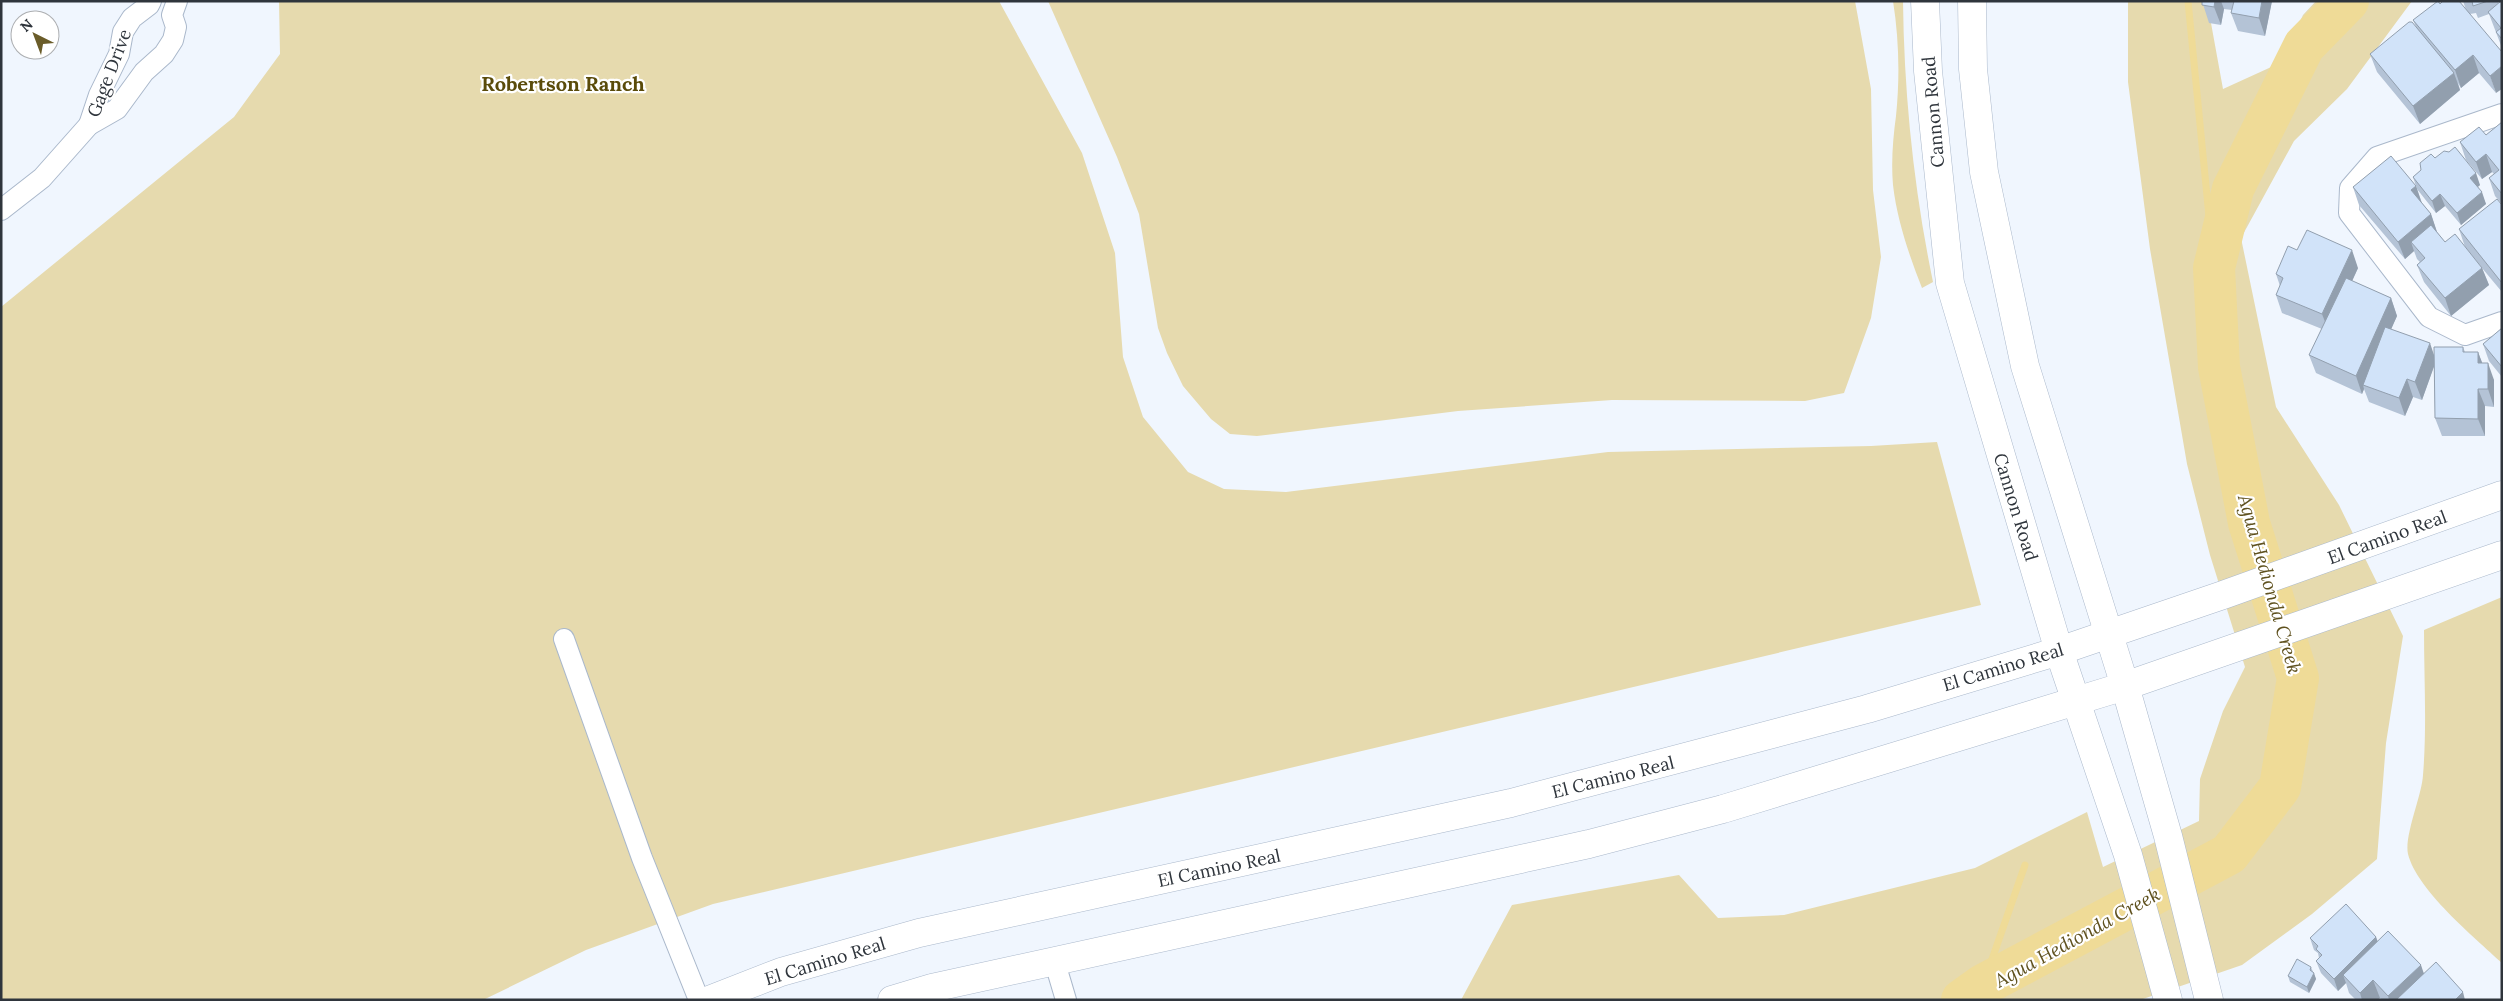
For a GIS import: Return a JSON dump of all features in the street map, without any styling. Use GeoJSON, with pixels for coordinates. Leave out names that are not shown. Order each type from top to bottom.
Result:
{"type":"FeatureCollection","features":[{"type":"Feature","properties":{"kind":"main road","name":"Cannon Road"},"geometry":{"type":"LineString","coordinates":[[1925,1],[1928,71],[1950,283],[2059,651],[2128,855],[2167,996]]}},
{"type":"Feature","properties":{"kind":"main road"},"geometry":{"type":"LineString","coordinates":[[1972,1],[1973,69],[1984,172],[2025,366],[2109,632],[2168,836],[2207,990]]}},
{"type":"Feature","properties":{"kind":"main road","name":"El Camino Real"},"geometry":{"type":"LineString","coordinates":[[709,1000],[781,972],[919,933],[1512,803],[1867,709],[2059,651],[2109,632],[2340,554],[2502,495]]}},
{"type":"Feature","properties":{"kind":"main road"},"geometry":{"type":"LineString","coordinates":[[892,1000],[932,988],[1055,963],[1624,835],[1723,809],[2124,686],[2502,555]]}},
{"type":"Feature","properties":{"kind":"street"},"geometry":{"type":"LineString","coordinates":[[150,3],[175,8]]}},
{"type":"Feature","properties":{"kind":"street","name":"Gage Drive"},"geometry":{"type":"LineString","coordinates":[[89,125],[99,95],[119,54],[123,32],[132,18],[150,3]]}},
{"type":"Feature","properties":{"kind":"street","name":"Gage Drive"},"geometry":{"type":"LineString","coordinates":[[1,210],[42,178],[89,125],[117,109],[144,72],[164,54],[173,40],[176,27],[175,8]]}},
{"type":"Feature","properties":{"kind":"street"},"geometry":{"type":"LineString","coordinates":[[2502,114],[2377,157],[2350,188],[2349,213],[2429,317],[2465,335],[2502,322]]}},
{"type":"Feature","properties":{"kind":"street"},"geometry":{"type":"LineString","coordinates":[[564,639],[642,858],[699,1000]]}},
{"type":"Feature","properties":{"kind":"street"},"geometry":{"type":"LineString","coordinates":[[1055,963],[1066,1000]]}},
{"type":"Feature","properties":{"kind":"shaded area"},"geometry":{"type":"Polygon","coordinates":[[[279,1],[999,1],[1082,153],[1115,253],[1123,357],[1143,417],[1188,472],[1224,489],[1286,492],[1608,452],[1871,446],[1937,442],[1981,605],[713,904],[586,950],[483,1000],[1,1000],[1,307],[234,117],[280,54],[279,1]]]}},
{"type":"Feature","properties":{"kind":"shaded area"},"geometry":{"type":"Polygon","coordinates":[[[1048,1],[1855,1],[1871,89],[1873,190],[1881,257],[1871,318],[1844,393],[1805,401],[1612,400],[1458,411],[1257,436],[1230,434],[1211,419],[1183,386],[1167,353],[1158,328],[1139,214],[1117,157],[1048,1]]]}},
{"type":"Feature","properties":{"kind":"shaded area"},"geometry":{"type":"Polygon","coordinates":[[[1893,1],[1903,1],[1905,72],[1911,142],[1920,212],[1933,282],[1922,288],[1904,237],[1893,185],[1892,168],[1897,101],[1898,44],[1893,1]]]}},
{"type":"Feature","properties":{"kind":"shaded area"},"geometry":{"type":"Polygon","coordinates":[[[2128,1],[2207,1],[2223,89],[2280,63],[2303,15],[2316,1],[2412,1],[2347,89],[2294,141],[2241,238],[2276,407],[2339,505],[2403,636],[2386,743],[2377,859],[2312,914],[2242,965],[2140,1000],[1461,1000],[1512,905],[1679,875],[1718,918],[1784,915],[1975,868],[2087,812],[2103,867],[2199,821],[2200,779],[2223,711],[2245,667],[2210,555],[2187,464],[2150,249],[2128,82],[2128,1]]]}},
{"type":"Feature","properties":{"kind":"shaded area"},"geometry":{"type":"Polygon","coordinates":[[[2502,597],[2502,963],[2462,927],[2434,897],[2413,868],[2407,846],[2423,775],[2425,721],[2424,630],[2502,597]]]}},
{"type":"Feature","properties":{"kind":"building"},"geometry":{"type":"Polygon","coordinates":[[[2202,1],[2215,1],[2214,7],[2202,5],[2202,1]]]}},
{"type":"Feature","properties":{"kind":"building"},"geometry":{"type":"Polygon","coordinates":[[[2234,1],[2262,1],[2259,18],[2231,13],[2234,1]]]}},
{"type":"Feature","properties":{"kind":"building"},"geometry":{"type":"Polygon","coordinates":[[[2438,1],[2440,4],[2443,1],[2459,1],[2502,52],[2502,66],[2490,76],[2473,55],[2455,70],[2413,20],[2438,1]]]}},
{"type":"Feature","properties":{"kind":"building"},"geometry":{"type":"Polygon","coordinates":[[[2472,1],[2488,1],[2473,6],[2472,1]]]}},
{"type":"Feature","properties":{"kind":"building"},"geometry":{"type":"Polygon","coordinates":[[[2501,1],[2502,39],[2496,32],[2501,28],[2488,12],[2501,1]]]}},
{"type":"Feature","properties":{"kind":"building"},"geometry":{"type":"Polygon","coordinates":[[[2409,22],[2412,22],[2454,73],[2413,106],[2370,54],[2409,22]]]}},
{"type":"Feature","properties":{"kind":"building"},"geometry":{"type":"Polygon","coordinates":[[[2502,122],[2502,194],[2489,178],[2499,170],[2486,154],[2476,162],[2460,142],[2479,127],[2486,135],[2502,122]]]}},
{"type":"Feature","properties":{"kind":"building"},"geometry":{"type":"Polygon","coordinates":[[[2455,147],[2476,173],[2470,178],[2482,192],[2457,213],[2440,194],[2432,201],[2413,177],[2421,170],[2420,163],[2431,154],[2435,158],[2444,151],[2449,152],[2455,147]]]}},
{"type":"Feature","properties":{"kind":"building"},"geometry":{"type":"Polygon","coordinates":[[[2391,156],[2416,186],[2411,190],[2431,214],[2398,242],[2353,187],[2391,156]]]}},
{"type":"Feature","properties":{"kind":"building"},"geometry":{"type":"Polygon","coordinates":[[[2497,199],[2502,205],[2502,283],[2459,229],[2497,199]]]}},
{"type":"Feature","properties":{"kind":"building"},"geometry":{"type":"Polygon","coordinates":[[[2431,225],[2445,242],[2455,234],[2482,268],[2445,298],[2417,265],[2425,258],[2411,242],[2431,225]]]}},
{"type":"Feature","properties":{"kind":"building"},"geometry":{"type":"Polygon","coordinates":[[[2307,230],[2352,250],[2322,314],[2276,295],[2283,278],[2276,274],[2288,246],[2297,250],[2307,230]]]}},
{"type":"Feature","properties":{"kind":"building"},"geometry":{"type":"Polygon","coordinates":[[[2346,278],[2391,298],[2356,376],[2309,355],[2346,278]]]}},
{"type":"Feature","properties":{"kind":"building"},"geometry":{"type":"Polygon","coordinates":[[[2385,327],[2430,343],[2415,382],[2407,379],[2399,398],[2363,385],[2385,327]]]}},
{"type":"Feature","properties":{"kind":"building"},"geometry":{"type":"Polygon","coordinates":[[[2502,328],[2502,367],[2483,344],[2502,328]]]}},
{"type":"Feature","properties":{"kind":"building"},"geometry":{"type":"Polygon","coordinates":[[[2434,347],[2463,347],[2463,352],[2478,352],[2478,363],[2488,363],[2488,389],[2478,389],[2478,419],[2435,418],[2434,347]]]}},
{"type":"Feature","properties":{"kind":"building"},"geometry":{"type":"Polygon","coordinates":[[[2346,904],[2376,937],[2334,979],[2316,961],[2322,955],[2316,949],[2318,946],[2310,938],[2346,904]]]}},
{"type":"Feature","properties":{"kind":"building"},"geometry":{"type":"Polygon","coordinates":[[[2388,931],[2421,965],[2388,996],[2373,980],[2360,993],[2343,975],[2388,931]]]}},
{"type":"Feature","properties":{"kind":"building"},"geometry":{"type":"Polygon","coordinates":[[[2297,959],[2311,967],[2310,970],[2314,973],[2307,987],[2288,976],[2297,959]]]}},
{"type":"Feature","properties":{"kind":"building"},"geometry":{"type":"Polygon","coordinates":[[[2436,962],[2463,992],[2455,1000],[2396,1000],[2436,962]]]}},
{"type":"Feature","properties":{"kind":"waterway"},"geometry":{"type":"LineString","coordinates":[[2188,1],[2214,268]]}},
{"type":"Feature","properties":{"kind":"waterway","name":"Agua Hedionda Creek"},"geometry":{"type":"LineString","coordinates":[[1962,1000],[1983,985],[2229,854],[2280,787],[2298,678],[2249,523],[2219,367],[2214,268],[2233,189],[2304,46],[2348,1]]}},
{"type":"Feature","properties":{"kind":"waterway"},"geometry":{"type":"LineString","coordinates":[[1983,985],[2025,865]]}},
{"type":"Feature","properties":{"kind":"district","name":"Robertson Ranch"},"geometry":{"type":"Point","coordinates":[563,83]}}]}
